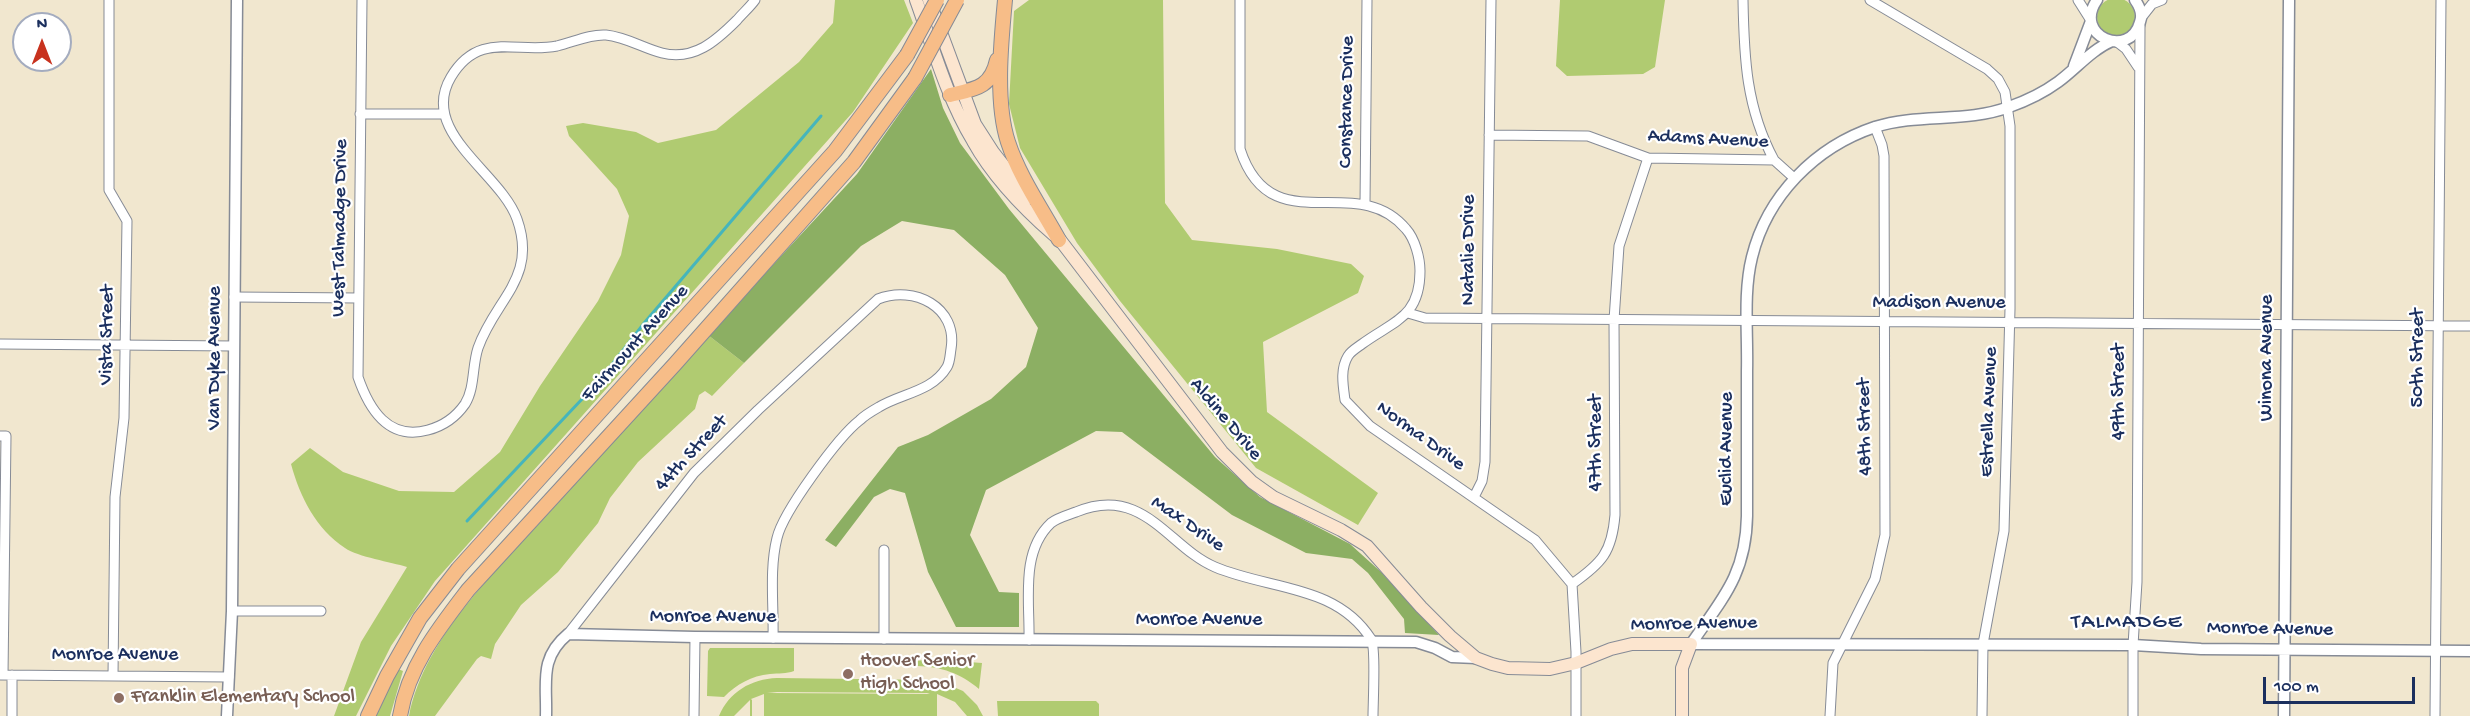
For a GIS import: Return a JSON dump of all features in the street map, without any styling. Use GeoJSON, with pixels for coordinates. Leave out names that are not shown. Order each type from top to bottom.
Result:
{"type":"FeatureCollection","features":[{"type":"Feature","properties":{"kind":"main road","name":"Aldine Drive"},"geometry":{"type":"LineString","coordinates":[[916,0],[956,94]]}},
{"type":"Feature","properties":{"kind":"main road","name":"Aldine Drive"},"geometry":{"type":"LineString","coordinates":[[929,0],[963,123],[983,158],[1028,212],[1059,240],[1222,452],[1252,482],[1273,497],[1341,530],[1367,546],[1421,607],[1476,658]]}},
{"type":"Feature","properties":{"kind":"main road","name":"Fairmount Avenue"},"geometry":{"type":"LineString","coordinates":[[368,716],[387,676],[420,618],[458,569],[836,151],[907,55],[937,0]]}},
{"type":"Feature","properties":{"kind":"main road","name":"Fairmount Avenue"},"geometry":{"type":"LineString","coordinates":[[400,716],[409,680],[422,654],[468,590],[675,364],[846,171],[915,78],[957,0]]}},
{"type":"Feature","properties":{"kind":"main road"},"geometry":{"type":"LineString","coordinates":[[1005,0],[1001,43],[1002,106],[1007,141],[1014,159],[1059,240]]}},
{"type":"Feature","properties":{"kind":"main road"},"geometry":{"type":"LineString","coordinates":[[956,94],[980,86],[991,78],[1001,43]]}},
{"type":"Feature","properties":{"kind":"main road","name":"Monroe Avenue"},"geometry":{"type":"LineString","coordinates":[[1476,658],[1508,668],[1550,669],[1576,663],[1611,649],[1632,645],[1691,645]]}},
{"type":"Feature","properties":{"kind":"main road","name":"Euclid Avenue"},"geometry":{"type":"LineString","coordinates":[[1682,716],[1682,668],[1691,645]]}},
{"type":"Feature","properties":{"kind":"street","name":"Vista Street"},"geometry":{"type":"LineString","coordinates":[[109,0],[109,190],[128,221],[124,418],[115,497],[113,676]]}},
{"type":"Feature","properties":{"kind":"street","name":"Van Dyke Avenue"},"geometry":{"type":"LineString","coordinates":[[227,716],[232,611],[237,0]]}},
{"type":"Feature","properties":{"kind":"street","name":"West Talmadge Drive"},"geometry":{"type":"LineString","coordinates":[[362,0],[358,377],[371,410],[393,428],[408,432],[425,431],[440,426],[465,404],[472,386],[478,349],[486,328],[516,284],[521,265],[522,239],[511,204],[498,185],[459,144],[444,114]]}},
{"type":"Feature","properties":{"kind":"street"},"geometry":{"type":"LineString","coordinates":[[360,114],[444,114],[445,93],[450,78],[464,61],[489,47],[557,46],[599,35],[622,38],[663,53],[679,55],[706,47],[716,40],[755,0]]}},
{"type":"Feature","properties":{"kind":"street","name":"Norma Drive"},"geometry":{"type":"LineString","coordinates":[[1240,0],[1240,149],[1244,163],[1267,193],[1292,202],[1365,204],[1380,209],[1408,230],[1420,259],[1420,286],[1408,313],[1394,326],[1349,354],[1342,371],[1345,400],[1370,426],[1535,540],[1572,584]]}},
{"type":"Feature","properties":{"kind":"street","name":"Constance Drive"},"geometry":{"type":"LineString","coordinates":[[1365,204],[1367,0]]}},
{"type":"Feature","properties":{"kind":"street","name":"Natalie Drive"},"geometry":{"type":"LineString","coordinates":[[1474,497],[1482,481],[1485,462],[1491,0]]}},
{"type":"Feature","properties":{"kind":"street"},"geometry":{"type":"LineString","coordinates":[[1743,0],[1744,63],[1750,100],[1762,138],[1774,160]]}},
{"type":"Feature","properties":{"kind":"street","name":"Estrella Avenue"},"geometry":{"type":"LineString","coordinates":[[1870,0],[1987,69],[2002,85],[2008,108],[2011,150],[2010,322],[2004,531],[1983,644],[1983,716]]}},
{"type":"Feature","properties":{"kind":"street"},"geometry":{"type":"LineString","coordinates":[[2079,0],[2100,37],[2126,49],[2139,69]]}},
{"type":"Feature","properties":{"kind":"street"},"geometry":{"type":"LineString","coordinates":[[2073,69],[2091,20],[2092,7],[2097,0]]}},
{"type":"Feature","properties":{"kind":"street"},"geometry":{"type":"LineString","coordinates":[[2135,0],[2139,6],[2140,22]]}},
{"type":"Feature","properties":{"kind":"street"},"geometry":{"type":"LineString","coordinates":[[1794,178],[1823,153],[1848,138],[1875,127],[1924,118],[1981,115],[2031,99],[2098,48],[2131,37],[2152,4],[2162,0]]}},
{"type":"Feature","properties":{"kind":"street","name":"Winona Avenue"},"geometry":{"type":"LineString","coordinates":[[2284,716],[2289,0]]}},
{"type":"Feature","properties":{"kind":"street","name":"50th Street"},"geometry":{"type":"LineString","coordinates":[[2435,716],[2440,0]]}},
{"type":"Feature","properties":{"kind":"street","name":"49th Street"},"geometry":{"type":"LineString","coordinates":[[2133,716],[2133,645],[2137,582],[2140,22]]}},
{"type":"Feature","properties":{"kind":"street","name":"48th Street"},"geometry":{"type":"LineString","coordinates":[[1830,716],[1833,663],[1875,579],[1885,535],[1884,156],[1875,127]]}},
{"type":"Feature","properties":{"kind":"street","name":"Adams Avenue"},"geometry":{"type":"LineString","coordinates":[[1489,135],[1588,136],[1648,158],[1774,160],[1794,178]]}},
{"type":"Feature","properties":{"kind":"street","name":"47th Street"},"geometry":{"type":"LineString","coordinates":[[1572,584],[1588,573],[1606,552],[1613,539],[1615,515],[1614,320],[1619,246],[1648,158]]}},
{"type":"Feature","properties":{"kind":"street","name":"Euclid Avenue"},"geometry":{"type":"LineString","coordinates":[[1691,645],[1729,591],[1744,552],[1747,516],[1748,282],[1758,239],[1766,219],[1794,178]]}},
{"type":"Feature","properties":{"kind":"street","name":"44th Street"},"geometry":{"type":"LineString","coordinates":[[546,716],[547,662],[555,645],[568,634],[694,473],[870,305],[888,295],[909,294],[928,302],[939,310],[947,321],[953,338],[949,365],[935,381],[918,392],[888,402],[860,419],[838,442],[786,516],[777,537],[773,638]]}},
{"type":"Feature","properties":{"kind":"street"},"geometry":{"type":"LineString","coordinates":[[234,297],[358,298]]}},
{"type":"Feature","properties":{"kind":"street","name":"Madison Avenue"},"geometry":{"type":"LineString","coordinates":[[1408,313],[1425,318],[1488,319],[2470,326]]}},
{"type":"Feature","properties":{"kind":"street"},"geometry":{"type":"LineString","coordinates":[[0,344],[234,346]]}},
{"type":"Feature","properties":{"kind":"street"},"geometry":{"type":"LineString","coordinates":[[3,436],[5,675],[12,716]]}},
{"type":"Feature","properties":{"kind":"street","name":"Max Drive"},"geometry":{"type":"LineString","coordinates":[[1029,640],[1030,558],[1037,542],[1052,522],[1080,510],[1107,504],[1138,513],[1197,558],[1216,568],[1279,585],[1338,605],[1355,618],[1373,642]]}},
{"type":"Feature","properties":{"kind":"street"},"geometry":{"type":"LineString","coordinates":[[884,550],[884,639]]}},
{"type":"Feature","properties":{"kind":"street"},"geometry":{"type":"LineString","coordinates":[[1572,584],[1576,716]]}},
{"type":"Feature","properties":{"kind":"street"},"geometry":{"type":"LineString","coordinates":[[232,611],[321,611]]}},
{"type":"Feature","properties":{"kind":"street","name":"Monroe Avenue"},"geometry":{"type":"LineString","coordinates":[[568,634],[695,638],[1416,642],[1452,657],[1476,658]]}},
{"type":"Feature","properties":{"kind":"street"},"geometry":{"type":"LineString","coordinates":[[694,716],[695,638]]}},
{"type":"Feature","properties":{"kind":"street"},"geometry":{"type":"LineString","coordinates":[[1373,642],[1373,716]]}},
{"type":"Feature","properties":{"kind":"street","name":"Monroe Avenue"},"geometry":{"type":"LineString","coordinates":[[1691,645],[2133,645],[2285,650],[2470,651]]}},
{"type":"Feature","properties":{"kind":"street","name":"Monroe Avenue"},"geometry":{"type":"LineString","coordinates":[[5,675],[229,677]]}},
{"type":"Feature","properties":{"kind":"green space"},"geometry":{"type":"Polygon","coordinates":[[[2116,-2],[2123,-1],[2129,4],[2134,10],[2134,24],[2129,30],[2123,35],[2116,36],[2109,35],[2103,30],[2098,24],[2097,17],[2098,10],[2103,4],[2109,-1],[2116,-2]]]}},
{"type":"Feature","properties":{"kind":"green space"},"geometry":{"type":"Polygon","coordinates":[[[835,0],[904,0],[913,23],[853,112],[435,581],[391,646],[356,716],[334,716],[361,642],[407,567],[358,554],[335,540],[310,511],[291,464],[310,448],[343,472],[399,491],[454,492],[500,452],[540,386],[598,301],[621,255],[629,216],[617,189],[569,136],[566,126],[583,123],[636,132],[658,143],[716,130],[799,62],[833,23],[835,0]]]}},
{"type":"Feature","properties":{"kind":"green space"},"geometry":{"type":"Polygon","coordinates":[[[1029,0],[1163,0],[1165,203],[1192,240],[1277,249],[1351,264],[1364,276],[1358,293],[1263,342],[1267,412],[1378,493],[1358,525],[1256,468],[1120,301],[1077,243],[1020,148],[1009,104],[1014,11],[1029,0]]]}},
{"type":"Feature","properties":{"kind":"green space"},"geometry":{"type":"Polygon","coordinates":[[[1560,0],[1665,0],[1655,67],[1643,74],[1567,76],[1556,66],[1560,0]]]}},
{"type":"Feature","properties":{"kind":"green space"},"geometry":{"type":"Polygon","coordinates":[[[931,69],[943,108],[960,143],[1009,209],[1215,457],[1260,497],[1350,544],[1381,572],[1439,635],[1405,633],[1404,619],[1368,573],[1352,559],[1306,553],[1232,515],[1122,432],[1096,431],[986,490],[970,535],[999,592],[1019,593],[1019,627],[956,627],[928,572],[905,493],[890,489],[874,497],[836,547],[825,540],[898,447],[928,435],[991,399],[1026,367],[1038,328],[1005,275],[954,230],[902,221],[861,246],[744,363],[708,335],[857,174],[931,69]]]}},
{"type":"Feature","properties":{"kind":"green space"},"geometry":{"type":"Polygon","coordinates":[[[708,335],[744,363],[712,396],[705,391],[699,395],[695,409],[638,462],[610,498],[598,523],[558,572],[521,605],[495,644],[491,659],[481,656],[477,659],[435,716],[409,716],[418,686],[431,657],[448,629],[468,603],[708,335]]]}},
{"type":"Feature","properties":{"kind":"green space"},"geometry":{"type":"Polygon","coordinates":[[[710,648],[794,648],[794,671],[751,679],[734,688],[724,697],[707,696],[708,651],[710,648]]]}},
{"type":"Feature","properties":{"kind":"green space"},"geometry":{"type":"Polygon","coordinates":[[[929,659],[982,663],[979,689],[950,672],[917,666],[917,661],[929,659]]]}},
{"type":"Feature","properties":{"kind":"green space"},"geometry":{"type":"Polygon","coordinates":[[[398,669],[403,671],[390,716],[376,716],[398,669]]]}},
{"type":"Feature","properties":{"kind":"green space"},"geometry":{"type":"Polygon","coordinates":[[[767,679],[937,680],[963,691],[977,705],[983,716],[967,716],[955,702],[937,694],[937,716],[764,716],[764,694],[751,699],[752,716],[750,716],[750,700],[734,716],[719,716],[729,700],[742,688],[767,679]],[[777,692],[767,693],[930,694],[777,692]]]}},
{"type":"Feature","properties":{"kind":"green space"},"geometry":{"type":"Polygon","coordinates":[[[997,701],[1096,701],[1099,704],[1099,716],[998,716],[997,701]]]}},
{"type":"Feature","properties":{"kind":"waterway"},"geometry":{"type":"LineString","coordinates":[[467,521],[600,380],[645,322],[821,116]]}},
{"type":"Feature","properties":{"kind":"place","name":"Hoover Senior High School"},"geometry":{"type":"Point","coordinates":[848,674]}},
{"type":"Feature","properties":{"kind":"place","name":"Franklin Elementary School"},"geometry":{"type":"Point","coordinates":[119,698]}},
{"type":"Feature","properties":{"kind":"district","name":"TALMADGE"},"geometry":{"type":"Point","coordinates":[2127,624]}}]}
